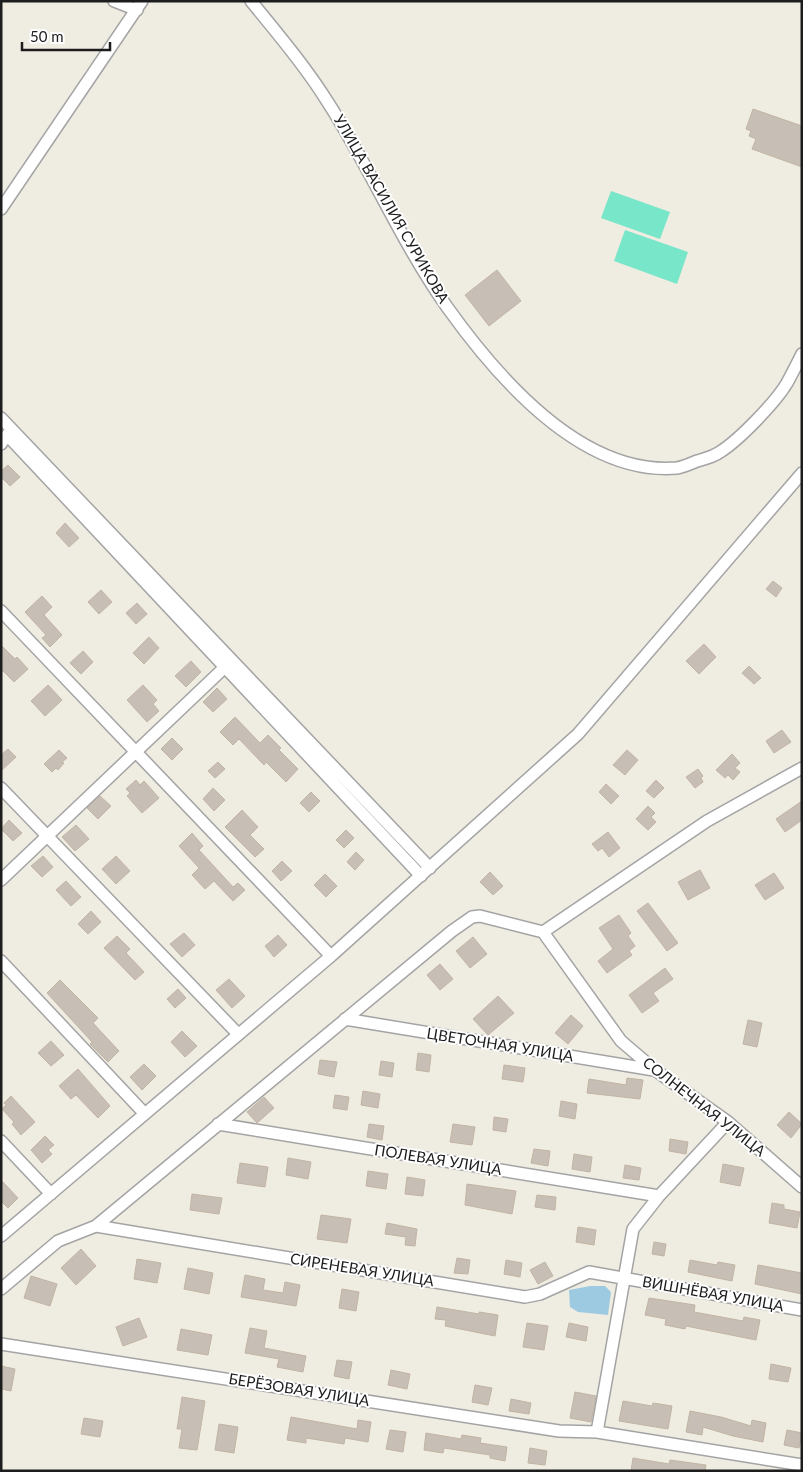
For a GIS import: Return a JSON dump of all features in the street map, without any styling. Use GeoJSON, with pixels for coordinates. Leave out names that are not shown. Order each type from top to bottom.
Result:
{"type":"FeatureCollection","features":[{"type":"Feature","properties":{"kind":"street"},"geometry":{"type":"LineString","coordinates":[[1,209],[139,6],[114,1]]}},
{"type":"Feature","properties":{"kind":"street","name":"УЛИЦА ВАСИЛИЯ СУРИКОВА"},"geometry":{"type":"LineString","coordinates":[[251,1],[327,100],[371,174],[414,255],[447,306],[486,359],[526,400],[567,434],[608,456],[648,468],[679,468],[719,453],[752,425],[786,385],[802,354]]}},
{"type":"Feature","properties":{"kind":"street"},"geometry":{"type":"LineString","coordinates":[[1,418],[430,868]]}},
{"type":"Feature","properties":{"kind":"street"},"geometry":{"type":"LineString","coordinates":[[1,444],[7,435],[421,876]]}},
{"type":"Feature","properties":{"kind":"street"},"geometry":{"type":"LineString","coordinates":[[1,1236],[330,956],[578,734],[802,473]]}},
{"type":"Feature","properties":{"kind":"street"},"geometry":{"type":"LineString","coordinates":[[1,611],[330,956]]}},
{"type":"Feature","properties":{"kind":"street"},"geometry":{"type":"LineString","coordinates":[[1,880],[225,667]]}},
{"type":"Feature","properties":{"kind":"street"},"geometry":{"type":"LineString","coordinates":[[1,1289],[58,1241],[96,1226],[452,931],[472,917],[480,916],[544,932],[707,822],[802,768]]}},
{"type":"Feature","properties":{"kind":"street"},"geometry":{"type":"LineString","coordinates":[[1,788],[238,1034]]}},
{"type":"Feature","properties":{"kind":"street","name":"СОЛНЕЧНАЯ УЛИЦА"},"geometry":{"type":"LineString","coordinates":[[544,932],[621,1041],[655,1070],[728,1122],[802,1187]]}},
{"type":"Feature","properties":{"kind":"street"},"geometry":{"type":"LineString","coordinates":[[1,961],[144,1114]]}},
{"type":"Feature","properties":{"kind":"street","name":"ЦВЕТОЧНАЯ УЛИЦА"},"geometry":{"type":"LineString","coordinates":[[345,1019],[655,1070]]}},
{"type":"Feature","properties":{"kind":"street"},"geometry":{"type":"LineString","coordinates":[[597,1432],[633,1229],[659,1196],[728,1122]]}},
{"type":"Feature","properties":{"kind":"street","name":"ПОЛЕВАЯ УЛИЦА"},"geometry":{"type":"LineString","coordinates":[[218,1124],[659,1196]]}},
{"type":"Feature","properties":{"kind":"street"},"geometry":{"type":"LineString","coordinates":[[1,1140],[51,1194]]}},
{"type":"Feature","properties":{"kind":"street","name":"СИРЕНЕВАЯ УЛИЦА"},"geometry":{"type":"LineString","coordinates":[[96,1226],[525,1297],[540,1294],[589,1272],[625,1278]]}},
{"type":"Feature","properties":{"kind":"street","name":"ВИШНЁВАЯ УЛИЦА"},"geometry":{"type":"LineString","coordinates":[[625,1278],[802,1310]]}},
{"type":"Feature","properties":{"kind":"street","name":"БЕРЁЗОВАЯ УЛИЦА"},"geometry":{"type":"LineString","coordinates":[[1,1344],[559,1431],[597,1432],[802,1465]]}},
{"type":"Feature","properties":{"kind":"green space"},"geometry":{"type":"Polygon","coordinates":[[[611,191],[670,212],[660,239],[601,218],[611,191]]]}},
{"type":"Feature","properties":{"kind":"green space"},"geometry":{"type":"Polygon","coordinates":[[[625,230],[688,252],[677,284],[614,261],[625,230]]]}},
{"type":"Feature","properties":{"kind":"water"},"geometry":{"type":"Polygon","coordinates":[[[590,1286],[605,1286],[611,1292],[608,1315],[578,1312],[570,1307],[569,1290],[590,1286]]]}},
{"type":"Feature","properties":{"kind":"building"},"geometry":{"type":"Polygon","coordinates":[[[753,109],[802,126],[802,167],[752,149],[756,139],[749,136],[751,131],[746,129],[753,109]]]}},
{"type":"Feature","properties":{"kind":"building"},"geometry":{"type":"Polygon","coordinates":[[[497,270],[521,301],[489,326],[465,295],[497,270]]]}},
{"type":"Feature","properties":{"kind":"building"},"geometry":{"type":"Polygon","coordinates":[[[8,465],[20,477],[10,486],[1,477],[1,471],[8,465]]]}},
{"type":"Feature","properties":{"kind":"building"},"geometry":{"type":"Polygon","coordinates":[[[65,523],[79,538],[69,547],[56,533],[65,523]]]}},
{"type":"Feature","properties":{"kind":"building"},"geometry":{"type":"Polygon","coordinates":[[[773,581],[782,588],[776,597],[766,589],[773,581]]]}},
{"type":"Feature","properties":{"kind":"building"},"geometry":{"type":"Polygon","coordinates":[[[101,590],[112,602],[99,614],[88,602],[101,590]]]}},
{"type":"Feature","properties":{"kind":"building"},"geometry":{"type":"Polygon","coordinates":[[[42,596],[52,607],[44,615],[62,635],[50,647],[42,638],[46,635],[25,612],[42,596]]]}},
{"type":"Feature","properties":{"kind":"building"},"geometry":{"type":"Polygon","coordinates":[[[137,603],[147,614],[136,624],[126,613],[137,603]]]}},
{"type":"Feature","properties":{"kind":"building"},"geometry":{"type":"Polygon","coordinates":[[[149,637],[159,648],[144,664],[133,653],[149,637]]]}},
{"type":"Feature","properties":{"kind":"building"},"geometry":{"type":"Polygon","coordinates":[[[704,644],[716,657],[699,674],[686,661],[704,644]]]}},
{"type":"Feature","properties":{"kind":"building"},"geometry":{"type":"Polygon","coordinates":[[[1,645],[15,659],[17,657],[28,669],[14,682],[1,669],[1,645]]]}},
{"type":"Feature","properties":{"kind":"building"},"geometry":{"type":"Polygon","coordinates":[[[83,651],[93,662],[81,674],[70,663],[83,651]]]}},
{"type":"Feature","properties":{"kind":"building"},"geometry":{"type":"Polygon","coordinates":[[[191,661],[201,672],[186,687],[175,676],[191,661]]]}},
{"type":"Feature","properties":{"kind":"building"},"geometry":{"type":"Polygon","coordinates":[[[749,666],[761,678],[754,684],[742,673],[749,666]]]}},
{"type":"Feature","properties":{"kind":"building"},"geometry":{"type":"Polygon","coordinates":[[[48,685],[62,700],[45,716],[31,701],[48,685]]]}},
{"type":"Feature","properties":{"kind":"building"},"geometry":{"type":"Polygon","coordinates":[[[143,685],[157,700],[153,704],[159,711],[147,722],[127,700],[143,685]]]}},
{"type":"Feature","properties":{"kind":"building"},"geometry":{"type":"Polygon","coordinates":[[[217,688],[227,699],[213,712],[203,702],[217,688]]]}},
{"type":"Feature","properties":{"kind":"building"},"geometry":{"type":"Polygon","coordinates":[[[235,717],[260,743],[268,735],[281,748],[279,750],[298,769],[286,782],[266,762],[264,765],[239,739],[233,745],[220,732],[235,717]]]}},
{"type":"Feature","properties":{"kind":"building"},"geometry":{"type":"Polygon","coordinates":[[[782,730],[791,742],[774,753],[766,741],[782,730]]]}},
{"type":"Feature","properties":{"kind":"building"},"geometry":{"type":"Polygon","coordinates":[[[172,738],[183,749],[172,760],[161,749],[172,738]]]}},
{"type":"Feature","properties":{"kind":"building"},"geometry":{"type":"Polygon","coordinates":[[[8,749],[16,757],[1,771],[1,755],[8,749]]]}},
{"type":"Feature","properties":{"kind":"building"},"geometry":{"type":"Polygon","coordinates":[[[59,750],[67,758],[62,762],[64,763],[58,770],[56,768],[52,772],[44,764],[59,750]]]}},
{"type":"Feature","properties":{"kind":"building"},"geometry":{"type":"Polygon","coordinates":[[[627,750],[638,760],[625,775],[613,765],[627,750]]]}},
{"type":"Feature","properties":{"kind":"building"},"geometry":{"type":"Polygon","coordinates":[[[732,754],[740,763],[735,768],[740,772],[733,780],[728,775],[725,778],[716,770],[732,754]]]}},
{"type":"Feature","properties":{"kind":"building"},"geometry":{"type":"Polygon","coordinates":[[[218,762],[225,769],[215,778],[208,771],[218,762]]]}},
{"type":"Feature","properties":{"kind":"building"},"geometry":{"type":"Polygon","coordinates":[[[698,769],[703,776],[701,778],[703,782],[695,788],[686,777],[698,769]]]}},
{"type":"Feature","properties":{"kind":"building"},"geometry":{"type":"Polygon","coordinates":[[[136,780],[140,785],[144,781],[159,798],[142,813],[127,796],[130,793],[126,789],[136,780]]]}},
{"type":"Feature","properties":{"kind":"building"},"geometry":{"type":"Polygon","coordinates":[[[656,780],[664,788],[654,798],[646,791],[656,780]]]}},
{"type":"Feature","properties":{"kind":"building"},"geometry":{"type":"Polygon","coordinates":[[[606,784],[619,796],[611,804],[599,792],[606,784]]]}},
{"type":"Feature","properties":{"kind":"building"},"geometry":{"type":"Polygon","coordinates":[[[213,788],[225,800],[214,811],[203,799],[213,788]]]}},
{"type":"Feature","properties":{"kind":"building"},"geometry":{"type":"Polygon","coordinates":[[[311,792],[320,801],[309,812],[300,803],[311,792]]]}},
{"type":"Feature","properties":{"kind":"building"},"geometry":{"type":"Polygon","coordinates":[[[100,796],[111,806],[98,819],[87,808],[100,796]]]}},
{"type":"Feature","properties":{"kind":"building"},"geometry":{"type":"Polygon","coordinates":[[[802,801],[802,820],[785,832],[776,819],[802,801]]]}},
{"type":"Feature","properties":{"kind":"building"},"geometry":{"type":"Polygon","coordinates":[[[648,806],[655,813],[651,817],[656,822],[648,830],[636,819],[648,806]]]}},
{"type":"Feature","properties":{"kind":"building"},"geometry":{"type":"Polygon","coordinates":[[[242,810],[258,827],[250,835],[264,849],[255,857],[225,827],[242,810]]]}},
{"type":"Feature","properties":{"kind":"building"},"geometry":{"type":"Polygon","coordinates":[[[9,820],[22,833],[13,841],[1,829],[9,820]]]}},
{"type":"Feature","properties":{"kind":"building"},"geometry":{"type":"Polygon","coordinates":[[[76,825],[89,839],[75,851],[62,837],[76,825]]]}},
{"type":"Feature","properties":{"kind":"building"},"geometry":{"type":"Polygon","coordinates":[[[346,830],[354,838],[344,848],[336,840],[346,830]]]}},
{"type":"Feature","properties":{"kind":"building"},"geometry":{"type":"Polygon","coordinates":[[[608,832],[620,848],[609,857],[602,848],[598,851],[592,844],[608,832]]]}},
{"type":"Feature","properties":{"kind":"building"},"geometry":{"type":"Polygon","coordinates":[[[192,833],[203,846],[199,850],[233,887],[238,883],[245,890],[233,901],[214,881],[205,889],[192,875],[199,868],[179,846],[192,833]]]}},
{"type":"Feature","properties":{"kind":"building"},"geometry":{"type":"Polygon","coordinates":[[[356,852],[364,860],[355,870],[347,862],[356,852]]]}},
{"type":"Feature","properties":{"kind":"building"},"geometry":{"type":"Polygon","coordinates":[[[43,856],[53,867],[42,877],[31,866],[43,856]]]}},
{"type":"Feature","properties":{"kind":"building"},"geometry":{"type":"Polygon","coordinates":[[[116,856],[130,871],[116,884],[102,869],[116,856]]]}},
{"type":"Feature","properties":{"kind":"building"},"geometry":{"type":"Polygon","coordinates":[[[282,861],[292,871],[281,881],[272,871],[282,861]]]}},
{"type":"Feature","properties":{"kind":"building"},"geometry":{"type":"Polygon","coordinates":[[[700,870],[710,888],[688,900],[678,882],[700,870]]]}},
{"type":"Feature","properties":{"kind":"building"},"geometry":{"type":"Polygon","coordinates":[[[490,872],[503,886],[493,895],[480,882],[490,872]]]}},
{"type":"Feature","properties":{"kind":"building"},"geometry":{"type":"Polygon","coordinates":[[[774,873],[784,888],[765,900],[755,885],[774,873]]]}},
{"type":"Feature","properties":{"kind":"building"},"geometry":{"type":"Polygon","coordinates":[[[325,874],[337,886],[326,897],[314,885],[325,874]]]}},
{"type":"Feature","properties":{"kind":"building"},"geometry":{"type":"Polygon","coordinates":[[[66,881],[81,897],[71,906],[56,890],[66,881]]]}},
{"type":"Feature","properties":{"kind":"building"},"geometry":{"type":"Polygon","coordinates":[[[648,903],[678,943],[667,951],[637,911],[648,903]]]}},
{"type":"Feature","properties":{"kind":"building"},"geometry":{"type":"Polygon","coordinates":[[[91,911],[101,922],[88,934],[78,924],[91,911]]]}},
{"type":"Feature","properties":{"kind":"building"},"geometry":{"type":"Polygon","coordinates":[[[619,915],[631,933],[628,936],[635,946],[629,951],[632,955],[607,973],[598,961],[613,949],[599,928],[619,915]]]}},
{"type":"Feature","properties":{"kind":"building"},"geometry":{"type":"Polygon","coordinates":[[[184,933],[195,945],[182,957],[170,944],[184,933]]]}},
{"type":"Feature","properties":{"kind":"building"},"geometry":{"type":"Polygon","coordinates":[[[278,935],[287,945],[274,957],[265,946],[278,935]]]}},
{"type":"Feature","properties":{"kind":"building"},"geometry":{"type":"Polygon","coordinates":[[[117,936],[130,949],[126,953],[144,972],[135,980],[104,948],[117,936]]]}},
{"type":"Feature","properties":{"kind":"building"},"geometry":{"type":"Polygon","coordinates":[[[473,937],[487,954],[470,968],[456,951],[473,937]]]}},
{"type":"Feature","properties":{"kind":"building"},"geometry":{"type":"Polygon","coordinates":[[[440,964],[453,979],[440,990],[427,975],[440,964]]]}},
{"type":"Feature","properties":{"kind":"building"},"geometry":{"type":"Polygon","coordinates":[[[665,968],[673,979],[653,993],[659,1001],[642,1013],[629,995],[665,968]]]}},
{"type":"Feature","properties":{"kind":"building"},"geometry":{"type":"Polygon","coordinates":[[[229,979],[245,996],[232,1008],[216,990],[229,979]]]}},
{"type":"Feature","properties":{"kind":"building"},"geometry":{"type":"Polygon","coordinates":[[[60,980],[98,1018],[93,1023],[119,1051],[108,1062],[90,1044],[92,1042],[47,993],[60,980]]]}},
{"type":"Feature","properties":{"kind":"building"},"geometry":{"type":"Polygon","coordinates":[[[178,989],[186,998],[175,1008],[167,999],[178,989]]]}},
{"type":"Feature","properties":{"kind":"building"},"geometry":{"type":"Polygon","coordinates":[[[498,996],[514,1013],[488,1035],[473,1019],[498,996]]]}},
{"type":"Feature","properties":{"kind":"building"},"geometry":{"type":"Polygon","coordinates":[[[571,1015],[583,1026],[568,1044],[555,1033],[571,1015]]]}},
{"type":"Feature","properties":{"kind":"building"},"geometry":{"type":"Polygon","coordinates":[[[748,1020],[762,1023],[757,1047],[743,1044],[748,1020]]]}},
{"type":"Feature","properties":{"kind":"building"},"geometry":{"type":"Polygon","coordinates":[[[182,1031],[197,1046],[185,1057],[171,1042],[182,1031]]]}},
{"type":"Feature","properties":{"kind":"building"},"geometry":{"type":"Polygon","coordinates":[[[51,1041],[64,1055],[51,1066],[38,1053],[51,1041]]]}},
{"type":"Feature","properties":{"kind":"building"},"geometry":{"type":"Polygon","coordinates":[[[418,1053],[431,1055],[429,1072],[416,1070],[418,1053]]]}},
{"type":"Feature","properties":{"kind":"building"},"geometry":{"type":"Polygon","coordinates":[[[320,1060],[337,1062],[334,1077],[318,1074],[320,1060]]]}},
{"type":"Feature","properties":{"kind":"building"},"geometry":{"type":"Polygon","coordinates":[[[381,1061],[394,1063],[392,1077],[379,1075],[381,1061]]]}},
{"type":"Feature","properties":{"kind":"building"},"geometry":{"type":"Polygon","coordinates":[[[144,1064],[156,1076],[142,1090],[130,1077],[144,1064]]]}},
{"type":"Feature","properties":{"kind":"building"},"geometry":{"type":"Polygon","coordinates":[[[504,1065],[525,1068],[523,1082],[502,1079],[504,1065]]]}},
{"type":"Feature","properties":{"kind":"building"},"geometry":{"type":"Polygon","coordinates":[[[78,1069],[110,1106],[98,1118],[76,1095],[71,1099],[59,1086],[78,1069]]]}},
{"type":"Feature","properties":{"kind":"building"},"geometry":{"type":"Polygon","coordinates":[[[627,1078],[643,1080],[640,1099],[587,1093],[589,1079],[626,1085],[627,1078]]]}},
{"type":"Feature","properties":{"kind":"building"},"geometry":{"type":"Polygon","coordinates":[[[363,1091],[380,1094],[378,1108],[361,1105],[363,1091]]]}},
{"type":"Feature","properties":{"kind":"building"},"geometry":{"type":"Polygon","coordinates":[[[335,1095],[349,1097],[347,1110],[333,1108],[335,1095]]]}},
{"type":"Feature","properties":{"kind":"building"},"geometry":{"type":"Polygon","coordinates":[[[11,1096],[35,1122],[21,1135],[12,1124],[14,1122],[2,1109],[6,1105],[4,1103],[11,1096]]]}},
{"type":"Feature","properties":{"kind":"building"},"geometry":{"type":"Polygon","coordinates":[[[264,1097],[274,1108],[257,1123],[247,1112],[264,1097]]]}},
{"type":"Feature","properties":{"kind":"building"},"geometry":{"type":"Polygon","coordinates":[[[561,1101],[577,1104],[575,1119],[559,1116],[561,1101]]]}},
{"type":"Feature","properties":{"kind":"building"},"geometry":{"type":"Polygon","coordinates":[[[789,1112],[802,1124],[791,1138],[777,1125],[789,1112]]]}},
{"type":"Feature","properties":{"kind":"building"},"geometry":{"type":"Polygon","coordinates":[[[494,1117],[508,1119],[506,1132],[493,1130],[494,1117]]]}},
{"type":"Feature","properties":{"kind":"building"},"geometry":{"type":"Polygon","coordinates":[[[369,1124],[384,1126],[382,1140],[367,1137],[369,1124]]]}},
{"type":"Feature","properties":{"kind":"building"},"geometry":{"type":"Polygon","coordinates":[[[453,1124],[475,1127],[472,1145],[450,1142],[453,1124]]]}},
{"type":"Feature","properties":{"kind":"building"},"geometry":{"type":"Polygon","coordinates":[[[45,1136],[54,1145],[48,1150],[52,1154],[42,1163],[31,1150],[45,1136]]]}},
{"type":"Feature","properties":{"kind":"building"},"geometry":{"type":"Polygon","coordinates":[[[670,1139],[688,1142],[686,1154],[669,1151],[670,1139]]]}},
{"type":"Feature","properties":{"kind":"building"},"geometry":{"type":"Polygon","coordinates":[[[534,1149],[550,1151],[548,1166],[531,1163],[534,1149]]]}},
{"type":"Feature","properties":{"kind":"building"},"geometry":{"type":"Polygon","coordinates":[[[574,1154],[592,1157],[590,1172],[572,1169],[574,1154]]]}},
{"type":"Feature","properties":{"kind":"building"},"geometry":{"type":"Polygon","coordinates":[[[288,1158],[311,1162],[308,1179],[286,1175],[288,1158]]]}},
{"type":"Feature","properties":{"kind":"building"},"geometry":{"type":"Polygon","coordinates":[[[240,1163],[268,1167],[265,1187],[237,1183],[240,1163]]]}},
{"type":"Feature","properties":{"kind":"building"},"geometry":{"type":"Polygon","coordinates":[[[723,1164],[744,1168],[740,1186],[720,1182],[723,1164]]]}},
{"type":"Feature","properties":{"kind":"building"},"geometry":{"type":"Polygon","coordinates":[[[625,1165],[641,1168],[639,1180],[623,1178],[625,1165]]]}},
{"type":"Feature","properties":{"kind":"building"},"geometry":{"type":"Polygon","coordinates":[[[368,1171],[388,1174],[386,1189],[366,1186],[368,1171]]]}},
{"type":"Feature","properties":{"kind":"building"},"geometry":{"type":"Polygon","coordinates":[[[407,1177],[425,1180],[423,1196],[405,1194],[407,1177]]]}},
{"type":"Feature","properties":{"kind":"building"},"geometry":{"type":"Polygon","coordinates":[[[1,1180],[18,1198],[8,1208],[1,1201],[1,1180]]]}},
{"type":"Feature","properties":{"kind":"building"},"geometry":{"type":"Polygon","coordinates":[[[467,1184],[516,1191],[512,1214],[465,1205],[467,1184]]]}},
{"type":"Feature","properties":{"kind":"building"},"geometry":{"type":"Polygon","coordinates":[[[192,1194],[222,1198],[219,1214],[190,1210],[192,1194]]]}},
{"type":"Feature","properties":{"kind":"building"},"geometry":{"type":"Polygon","coordinates":[[[537,1195],[556,1197],[555,1210],[535,1207],[537,1195]]]}},
{"type":"Feature","properties":{"kind":"building"},"geometry":{"type":"Polygon","coordinates":[[[772,1203],[784,1205],[784,1209],[800,1212],[797,1228],[769,1223],[772,1203]]]}},
{"type":"Feature","properties":{"kind":"building"},"geometry":{"type":"Polygon","coordinates":[[[321,1215],[351,1219],[347,1243],[317,1239],[321,1215]]]}},
{"type":"Feature","properties":{"kind":"building"},"geometry":{"type":"Polygon","coordinates":[[[387,1223],[417,1229],[415,1246],[405,1245],[406,1237],[385,1234],[387,1223]]]}},
{"type":"Feature","properties":{"kind":"building"},"geometry":{"type":"Polygon","coordinates":[[[578,1227],[596,1230],[594,1245],[576,1242],[578,1227]]]}},
{"type":"Feature","properties":{"kind":"building"},"geometry":{"type":"Polygon","coordinates":[[[654,1242],[666,1244],[664,1256],[652,1254],[654,1242]]]}},
{"type":"Feature","properties":{"kind":"building"},"geometry":{"type":"Polygon","coordinates":[[[81,1249],[96,1266],[76,1285],[61,1268],[81,1249]]]}},
{"type":"Feature","properties":{"kind":"building"},"geometry":{"type":"Polygon","coordinates":[[[457,1258],[470,1260],[468,1274],[454,1273],[457,1258]]]}},
{"type":"Feature","properties":{"kind":"building"},"geometry":{"type":"Polygon","coordinates":[[[137,1259],[161,1263],[157,1283],[134,1279],[137,1259]]]}},
{"type":"Feature","properties":{"kind":"building"},"geometry":{"type":"Polygon","coordinates":[[[506,1260],[522,1263],[520,1277],[504,1274],[506,1260]]]}},
{"type":"Feature","properties":{"kind":"building"},"geometry":{"type":"Polygon","coordinates":[[[690,1260],[717,1265],[718,1262],[735,1265],[732,1281],[688,1272],[690,1260]]]}},
{"type":"Feature","properties":{"kind":"building"},"geometry":{"type":"Polygon","coordinates":[[[545,1262],[553,1276],[538,1284],[530,1270],[545,1262]]]}},
{"type":"Feature","properties":{"kind":"building"},"geometry":{"type":"Polygon","coordinates":[[[758,1265],[802,1273],[802,1294],[755,1284],[758,1265]]]}},
{"type":"Feature","properties":{"kind":"building"},"geometry":{"type":"Polygon","coordinates":[[[188,1268],[213,1273],[209,1294],[184,1289],[188,1268]]]}},
{"type":"Feature","properties":{"kind":"building"},"geometry":{"type":"Polygon","coordinates":[[[245,1275],[265,1279],[263,1290],[283,1293],[285,1282],[300,1285],[296,1306],[241,1297],[245,1275]]]}},
{"type":"Feature","properties":{"kind":"building"},"geometry":{"type":"Polygon","coordinates":[[[31,1276],[57,1284],[50,1306],[24,1298],[31,1276]]]}},
{"type":"Feature","properties":{"kind":"building"},"geometry":{"type":"Polygon","coordinates":[[[342,1289],[359,1292],[356,1311],[339,1308],[342,1289]]]}},
{"type":"Feature","properties":{"kind":"building"},"geometry":{"type":"Polygon","coordinates":[[[649,1298],[695,1305],[694,1312],[743,1321],[744,1317],[760,1320],[756,1340],[686,1326],[685,1329],[665,1325],[666,1319],[645,1315],[649,1298]]]}},
{"type":"Feature","properties":{"kind":"building"},"geometry":{"type":"Polygon","coordinates":[[[437,1307],[498,1315],[495,1336],[445,1326],[446,1320],[435,1319],[437,1307]]]}},
{"type":"Feature","properties":{"kind":"building"},"geometry":{"type":"Polygon","coordinates":[[[139,1318],[147,1337],[123,1346],[116,1327],[139,1318]]]}},
{"type":"Feature","properties":{"kind":"building"},"geometry":{"type":"Polygon","coordinates":[[[527,1323],[548,1326],[544,1350],[523,1347],[527,1323]]]}},
{"type":"Feature","properties":{"kind":"building"},"geometry":{"type":"Polygon","coordinates":[[[569,1323],[588,1327],[586,1341],[566,1337],[569,1323]]]}},
{"type":"Feature","properties":{"kind":"building"},"geometry":{"type":"Polygon","coordinates":[[[250,1328],[267,1331],[264,1348],[306,1356],[303,1372],[277,1367],[279,1359],[245,1353],[250,1328]]]}},
{"type":"Feature","properties":{"kind":"building"},"geometry":{"type":"Polygon","coordinates":[[[181,1329],[212,1335],[208,1355],[177,1350],[181,1329]]]}},
{"type":"Feature","properties":{"kind":"building"},"geometry":{"type":"Polygon","coordinates":[[[337,1360],[352,1362],[349,1379],[334,1376],[337,1360]]]}},
{"type":"Feature","properties":{"kind":"building"},"geometry":{"type":"Polygon","coordinates":[[[771,1364],[791,1368],[788,1382],[769,1379],[771,1364]]]}},
{"type":"Feature","properties":{"kind":"building"},"geometry":{"type":"Polygon","coordinates":[[[1,1366],[15,1369],[11,1391],[1,1389],[1,1366]]]}},
{"type":"Feature","properties":{"kind":"building"},"geometry":{"type":"Polygon","coordinates":[[[391,1370],[410,1374],[407,1389],[388,1385],[391,1370]]]}},
{"type":"Feature","properties":{"kind":"building"},"geometry":{"type":"Polygon","coordinates":[[[475,1385],[492,1388],[488,1405],[472,1402],[475,1385]]]}},
{"type":"Feature","properties":{"kind":"building"},"geometry":{"type":"Polygon","coordinates":[[[575,1392],[596,1396],[591,1422],[570,1418],[575,1392]]]}},
{"type":"Feature","properties":{"kind":"building"},"geometry":{"type":"Polygon","coordinates":[[[182,1397],[205,1401],[197,1450],[179,1448],[182,1429],[177,1429],[182,1397]]]}},
{"type":"Feature","properties":{"kind":"building"},"geometry":{"type":"Polygon","coordinates":[[[511,1399],[531,1403],[529,1414],[509,1411],[511,1399]]]}},
{"type":"Feature","properties":{"kind":"building"},"geometry":{"type":"Polygon","coordinates":[[[623,1401],[652,1406],[653,1403],[672,1406],[668,1429],[619,1421],[623,1401]]]}},
{"type":"Feature","properties":{"kind":"building"},"geometry":{"type":"Polygon","coordinates":[[[690,1411],[721,1417],[751,1426],[752,1420],[766,1423],[763,1442],[703,1427],[702,1435],[686,1432],[690,1411]]]}},
{"type":"Feature","properties":{"kind":"building"},"geometry":{"type":"Polygon","coordinates":[[[291,1417],[357,1429],[358,1420],[371,1422],[368,1442],[345,1438],[344,1444],[306,1438],[306,1443],[287,1440],[291,1417]]]}},
{"type":"Feature","properties":{"kind":"building"},"geometry":{"type":"Polygon","coordinates":[[[84,1418],[103,1421],[100,1437],[81,1434],[84,1418]]]}},
{"type":"Feature","properties":{"kind":"building"},"geometry":{"type":"Polygon","coordinates":[[[219,1424],[238,1427],[234,1453],[215,1450],[219,1424]]]}},
{"type":"Feature","properties":{"kind":"building"},"geometry":{"type":"Polygon","coordinates":[[[390,1430],[406,1432],[403,1452],[386,1449],[390,1430]]]}},
{"type":"Feature","properties":{"kind":"building"},"geometry":{"type":"Polygon","coordinates":[[[787,1430],[802,1433],[799,1448],[784,1445],[787,1430]]]}},
{"type":"Feature","properties":{"kind":"building"},"geometry":{"type":"Polygon","coordinates":[[[426,1433],[461,1439],[462,1435],[481,1438],[480,1443],[507,1447],[505,1461],[490,1458],[490,1455],[444,1448],[443,1453],[424,1450],[426,1433]]]}},
{"type":"Feature","properties":{"kind":"building"},"geometry":{"type":"Polygon","coordinates":[[[530,1448],[547,1451],[545,1465],[528,1463],[530,1448]]]}},
{"type":"Feature","properties":{"kind":"building"},"geometry":{"type":"Polygon","coordinates":[[[633,1458],[669,1464],[670,1460],[706,1465],[705,1471],[631,1471],[633,1458]]]}}]}
